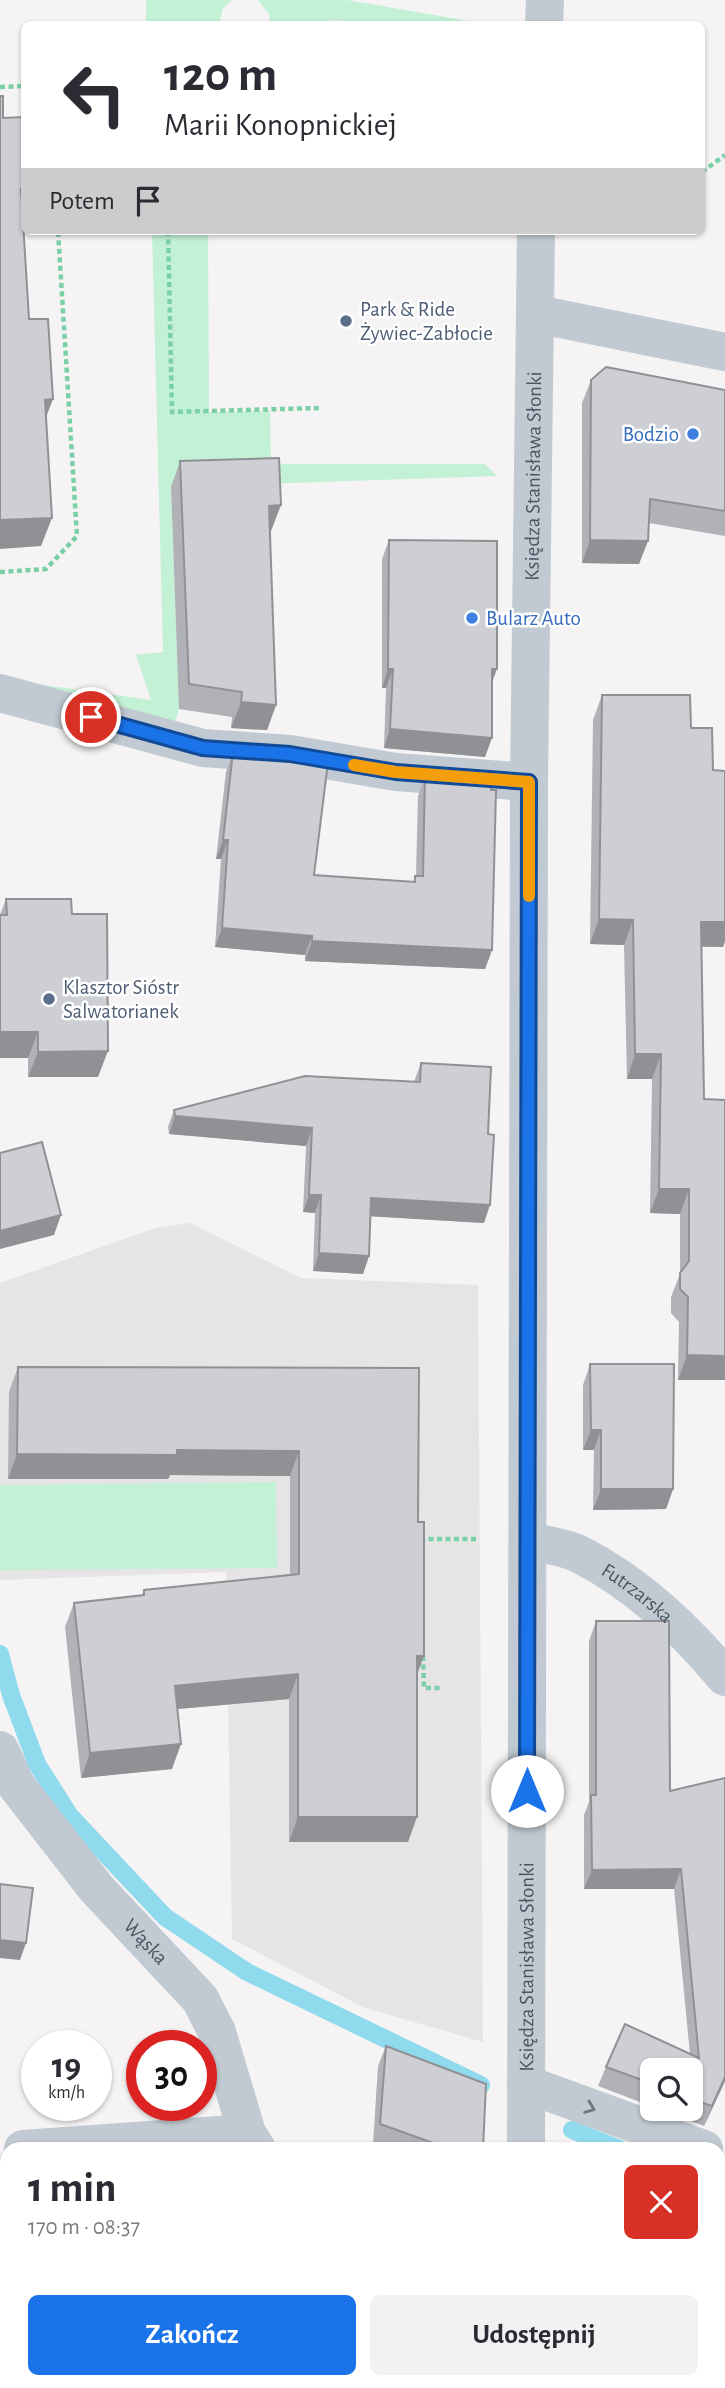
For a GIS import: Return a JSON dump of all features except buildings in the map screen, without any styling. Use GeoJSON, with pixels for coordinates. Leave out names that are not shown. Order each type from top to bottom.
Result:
{"type":"FeatureCollection","features":[{"type":"Feature","properties":{"kind":"street"},"geometry":{"type":"LineString","coordinates":[[544,21],[545,0]]}},
{"type":"Feature","properties":{"kind":"street","name":"Księdza Stanisława Słonki"},"geometry":{"type":"LineString","coordinates":[[526,2142],[529,782],[536,235]]}},
{"type":"Feature","properties":{"kind":"street"},"geometry":{"type":"LineString","coordinates":[[536,314],[725,352]]}},
{"type":"Feature","properties":{"kind":"street"},"geometry":{"type":"LineString","coordinates":[[0,693],[203,748],[290,754],[396,772],[529,782]]}},
{"type":"Feature","properties":{"kind":"street","name":"Futrzarska"},"geometry":{"type":"LineString","coordinates":[[529,1541],[579,1553],[633,1587],[698,1645],[725,1677]]}},
{"type":"Feature","properties":{"kind":"street","name":"Wąska"},"geometry":{"type":"LineString","coordinates":[[0,1750],[16,1785],[96,1888],[200,1999],[217,2032],[252,2141]]}},
{"type":"Feature","properties":{"kind":"street"},"geometry":{"type":"LineString","coordinates":[[526,2084],[685,2142]]}},
{"type":"Feature","properties":{"kind":"street"},"geometry":{"type":"LineString","coordinates":[[223,2142],[252,2141]]}},
{"type":"Feature","properties":{"kind":"path"},"geometry":{"type":"LineString","coordinates":[[0,86],[21,86]]}},
{"type":"Feature","properties":{"kind":"path"},"geometry":{"type":"LineString","coordinates":[[705,170],[725,155]]}},
{"type":"Feature","properties":{"kind":"path"},"geometry":{"type":"LineString","coordinates":[[0,572],[46,569],[77,536],[58,235]]}},
{"type":"Feature","properties":{"kind":"path"},"geometry":{"type":"LineString","coordinates":[[169,235],[172,412],[319,408]]}},
{"type":"Feature","properties":{"kind":"path"},"geometry":{"type":"LineString","coordinates":[[423,1552],[423,1539],[488,1539]]}},
{"type":"Feature","properties":{"kind":"path"},"geometry":{"type":"LineString","coordinates":[[423,1650],[424,1688],[442,1688]]}},
{"type":"Feature","properties":{"kind":"shaded area"},"geometry":{"type":"Polygon","coordinates":[[[190,1223],[301,1278],[478,1285],[483,2042],[365,2008],[232,1939],[226,1572],[0,1580],[0,1283],[155,1228],[190,1223]]]}},
{"type":"Feature","properties":{"kind":"green space"},"geometry":{"type":"Polygon","coordinates":[[[146,0],[232,0],[223,8],[220,21],[146,21],[146,0]]]}},
{"type":"Feature","properties":{"kind":"green space"},"geometry":{"type":"Polygon","coordinates":[[[258,0],[347,0],[469,21],[270,21],[269,14],[258,0]]]}},
{"type":"Feature","properties":{"kind":"green space"},"geometry":{"type":"Polygon","coordinates":[[[152,235],[208,235],[209,412],[270,411],[271,464],[485,464],[497,476],[171,487],[179,709],[171,739],[0,679],[151,700],[136,655],[163,652],[152,235]]]}},
{"type":"Feature","properties":{"kind":"green space"},"geometry":{"type":"Polygon","coordinates":[[[276,1482],[277,1568],[0,1570],[0,1485],[276,1482]]]}},
{"type":"Feature","properties":{"kind":"waterway"},"geometry":{"type":"LineString","coordinates":[[0,1654],[11,1695],[37,1764],[70,1816],[165,1917],[247,1972],[481,2085]]}},
{"type":"Feature","properties":{"kind":"waterway"},"geometry":{"type":"LineString","coordinates":[[572,2130],[602,2142]]}},
{"type":"Feature","properties":{"kind":"slow traffic"},"geometry":{"type":"LineString","coordinates":[[354,765],[396,772],[529,782],[529,896]]}},
{"type":"Feature","properties":{"kind":"place","name":"Park & Ride Żywiec-Zabłocie"},"geometry":{"type":"Point","coordinates":[346,321]}},
{"type":"Feature","properties":{"kind":"place","name":"Bodzio"},"geometry":{"type":"Point","coordinates":[693,434]}},
{"type":"Feature","properties":{"kind":"place","name":"Bularz Auto"},"geometry":{"type":"Point","coordinates":[472,618]}},
{"type":"Feature","properties":{"kind":"place","name":"Klasztor Sióstr Salwatorianek"},"geometry":{"type":"Point","coordinates":[49,999]}},
{"type":"Feature","properties":{"kind":"route"},"geometry":{"type":"LineString","coordinates":[[91,717],[203,748],[290,754],[396,772],[529,782],[527,1791]]}}]}
